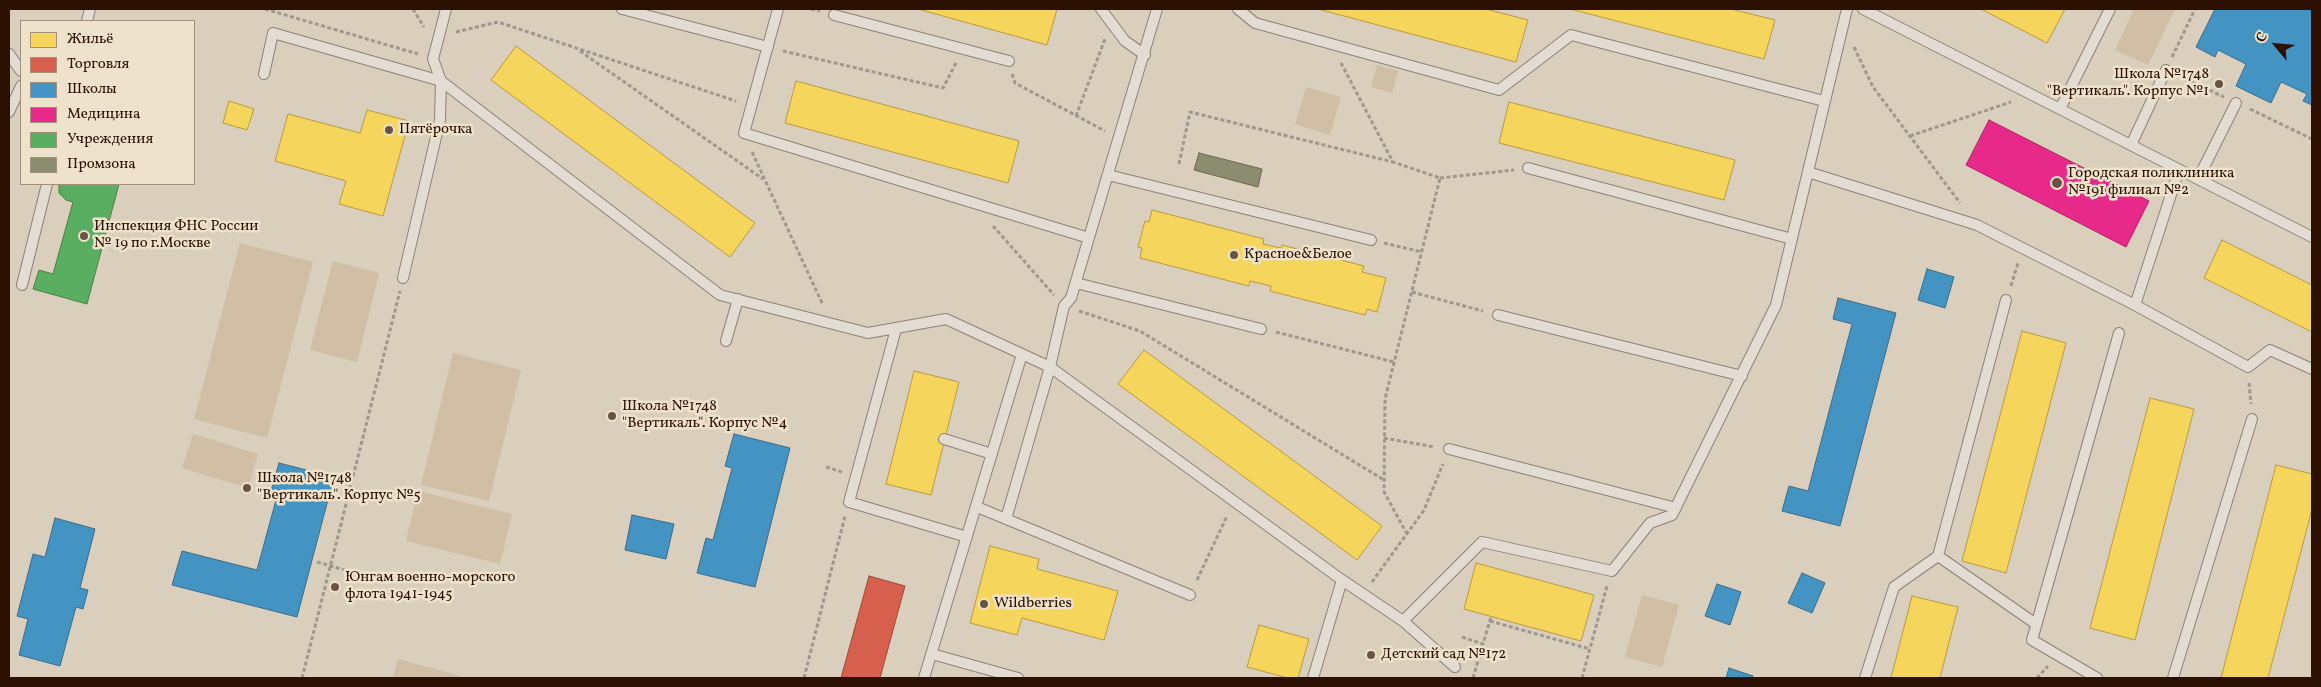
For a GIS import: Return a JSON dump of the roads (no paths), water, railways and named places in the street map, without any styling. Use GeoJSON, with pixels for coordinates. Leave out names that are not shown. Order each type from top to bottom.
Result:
{"type":"FeatureCollection","features":[{"type":"Feature","properties":{"kind":"lane"},"geometry":{"type":"LineString","coordinates":[[403,278],[440,120],[441,82],[433,59],[446,9]]}},
{"type":"Feature","properties":{"kind":"lane"},"geometry":{"type":"LineString","coordinates":[[622,9],[768,47]]}},
{"type":"Feature","properties":{"kind":"lane"},"geometry":{"type":"LineString","coordinates":[[778,9],[744,132],[1090,238]]}},
{"type":"Feature","properties":{"kind":"lane"},"geometry":{"type":"LineString","coordinates":[[1101,9],[1125,41],[1145,55]]}},
{"type":"Feature","properties":{"kind":"lane"},"geometry":{"type":"LineString","coordinates":[[1006,519],[1050,366],[1064,306],[1071,298],[1076,283],[1145,55],[1157,9]]}},
{"type":"Feature","properties":{"kind":"lane"},"geometry":{"type":"LineString","coordinates":[[1238,9],[1254,23],[1499,90],[1571,35],[1824,101]]}},
{"type":"Feature","properties":{"kind":"lane"},"geometry":{"type":"LineString","coordinates":[[1403,620],[1482,542],[1612,571],[1650,523],[1672,515],[1776,305],[1847,9]]}},
{"type":"Feature","properties":{"kind":"lane"},"geometry":{"type":"LineString","coordinates":[[1862,9],[2312,237]]}},
{"type":"Feature","properties":{"kind":"lane"},"geometry":{"type":"LineString","coordinates":[[2060,109],[2110,9]]}},
{"type":"Feature","properties":{"kind":"lane"},"geometry":{"type":"LineString","coordinates":[[834,15],[1009,61]]}},
{"type":"Feature","properties":{"kind":"lane"},"geometry":{"type":"LineString","coordinates":[[264,74],[273,32],[441,82],[720,295],[868,333],[946,319],[1050,366],[1342,580],[1403,620],[1455,667]]}},
{"type":"Feature","properties":{"kind":"lane"},"geometry":{"type":"LineString","coordinates":[[9,54],[20,70]]}},
{"type":"Feature","properties":{"kind":"lane"},"geometry":{"type":"LineString","coordinates":[[2131,145],[2166,70]]}},
{"type":"Feature","properties":{"kind":"lane"},"geometry":{"type":"LineString","coordinates":[[9,112],[20,88]]}},
{"type":"Feature","properties":{"kind":"lane"},"geometry":{"type":"LineString","coordinates":[[2198,179],[2236,103]]}},
{"type":"Feature","properties":{"kind":"lane"},"geometry":{"type":"LineString","coordinates":[[1528,168],[1792,239]]}},
{"type":"Feature","properties":{"kind":"lane"},"geometry":{"type":"LineString","coordinates":[[2135,305],[2179,170]]}},
{"type":"Feature","properties":{"kind":"lane"},"geometry":{"type":"LineString","coordinates":[[1808,172],[1977,225],[2025,245],[2248,367],[2270,350],[2312,369]]}},
{"type":"Feature","properties":{"kind":"lane"},"geometry":{"type":"LineString","coordinates":[[1108,176],[1371,240]]}},
{"type":"Feature","properties":{"kind":"lane"},"geometry":{"type":"LineString","coordinates":[[22,285],[47,185]]}},
{"type":"Feature","properties":{"kind":"lane"},"geometry":{"type":"LineString","coordinates":[[1076,283],[1261,329]]}},
{"type":"Feature","properties":{"kind":"lane"},"geometry":{"type":"LineString","coordinates":[[726,341],[738,299]]}},
{"type":"Feature","properties":{"kind":"lane"},"geometry":{"type":"LineString","coordinates":[[1866,678],[1894,587],[1938,556],[2006,300]]}},
{"type":"Feature","properties":{"kind":"lane"},"geometry":{"type":"LineString","coordinates":[[1498,315],[1742,376]]}},
{"type":"Feature","properties":{"kind":"lane"},"geometry":{"type":"LineString","coordinates":[[896,329],[849,502],[967,537]]}},
{"type":"Feature","properties":{"kind":"lane"},"geometry":{"type":"LineString","coordinates":[[2097,678],[2032,640],[2120,334]]}},
{"type":"Feature","properties":{"kind":"lane"},"geometry":{"type":"LineString","coordinates":[[924,678],[1022,354]]}},
{"type":"Feature","properties":{"kind":"lane"},"geometry":{"type":"LineString","coordinates":[[2173,678],[2252,419]]}},
{"type":"Feature","properties":{"kind":"lane"},"geometry":{"type":"LineString","coordinates":[[944,439],[992,454]]}},
{"type":"Feature","properties":{"kind":"lane"},"geometry":{"type":"LineString","coordinates":[[1449,450],[1676,508]]}},
{"type":"Feature","properties":{"kind":"lane"},"geometry":{"type":"LineString","coordinates":[[977,506],[1190,595]]}},
{"type":"Feature","properties":{"kind":"lane"},"geometry":{"type":"LineString","coordinates":[[1938,556],[2036,624]]}},
{"type":"Feature","properties":{"kind":"lane"},"geometry":{"type":"LineString","coordinates":[[1313,678],[1342,580]]}},
{"type":"Feature","properties":{"kind":"lane"},"geometry":{"type":"LineString","coordinates":[[932,654],[1018,678]]}},
{"type":"Feature","properties":{"kind":"place","name":"Школа №1748 \"Вертикаль\". Корпус №1"},"geometry":{"type":"Point","coordinates":[2219,84]}},
{"type":"Feature","properties":{"kind":"place","name":"Пятёрочка"},"geometry":{"type":"Point","coordinates":[389,130]}},
{"type":"Feature","properties":{"kind":"place","name":"Городская поликлиника №191 филиал №2"},"geometry":{"type":"Point","coordinates":[2057,183]}},
{"type":"Feature","properties":{"kind":"place","name":"Инспекция ФНС России № 19 по г.Москве"},"geometry":{"type":"Point","coordinates":[84,236]}},
{"type":"Feature","properties":{"kind":"place","name":"Красное&Белое"},"geometry":{"type":"Point","coordinates":[1234,255]}},
{"type":"Feature","properties":{"kind":"place","name":"Школа №1748 \"Вертикаль\". Корпус №4"},"geometry":{"type":"Point","coordinates":[612,416]}},
{"type":"Feature","properties":{"kind":"place","name":"Школа №1748 \"Вертикаль\". Корпус №5"},"geometry":{"type":"Point","coordinates":[247,488]}},
{"type":"Feature","properties":{"kind":"place","name":"Юнгам военно-морского флота 1941-1945"},"geometry":{"type":"Point","coordinates":[335,587]}},
{"type":"Feature","properties":{"kind":"place","name":"Wildberries"},"geometry":{"type":"Point","coordinates":[984,604]}},
{"type":"Feature","properties":{"kind":"place","name":"Детский сад №172"},"geometry":{"type":"Point","coordinates":[1371,655]}}]}
